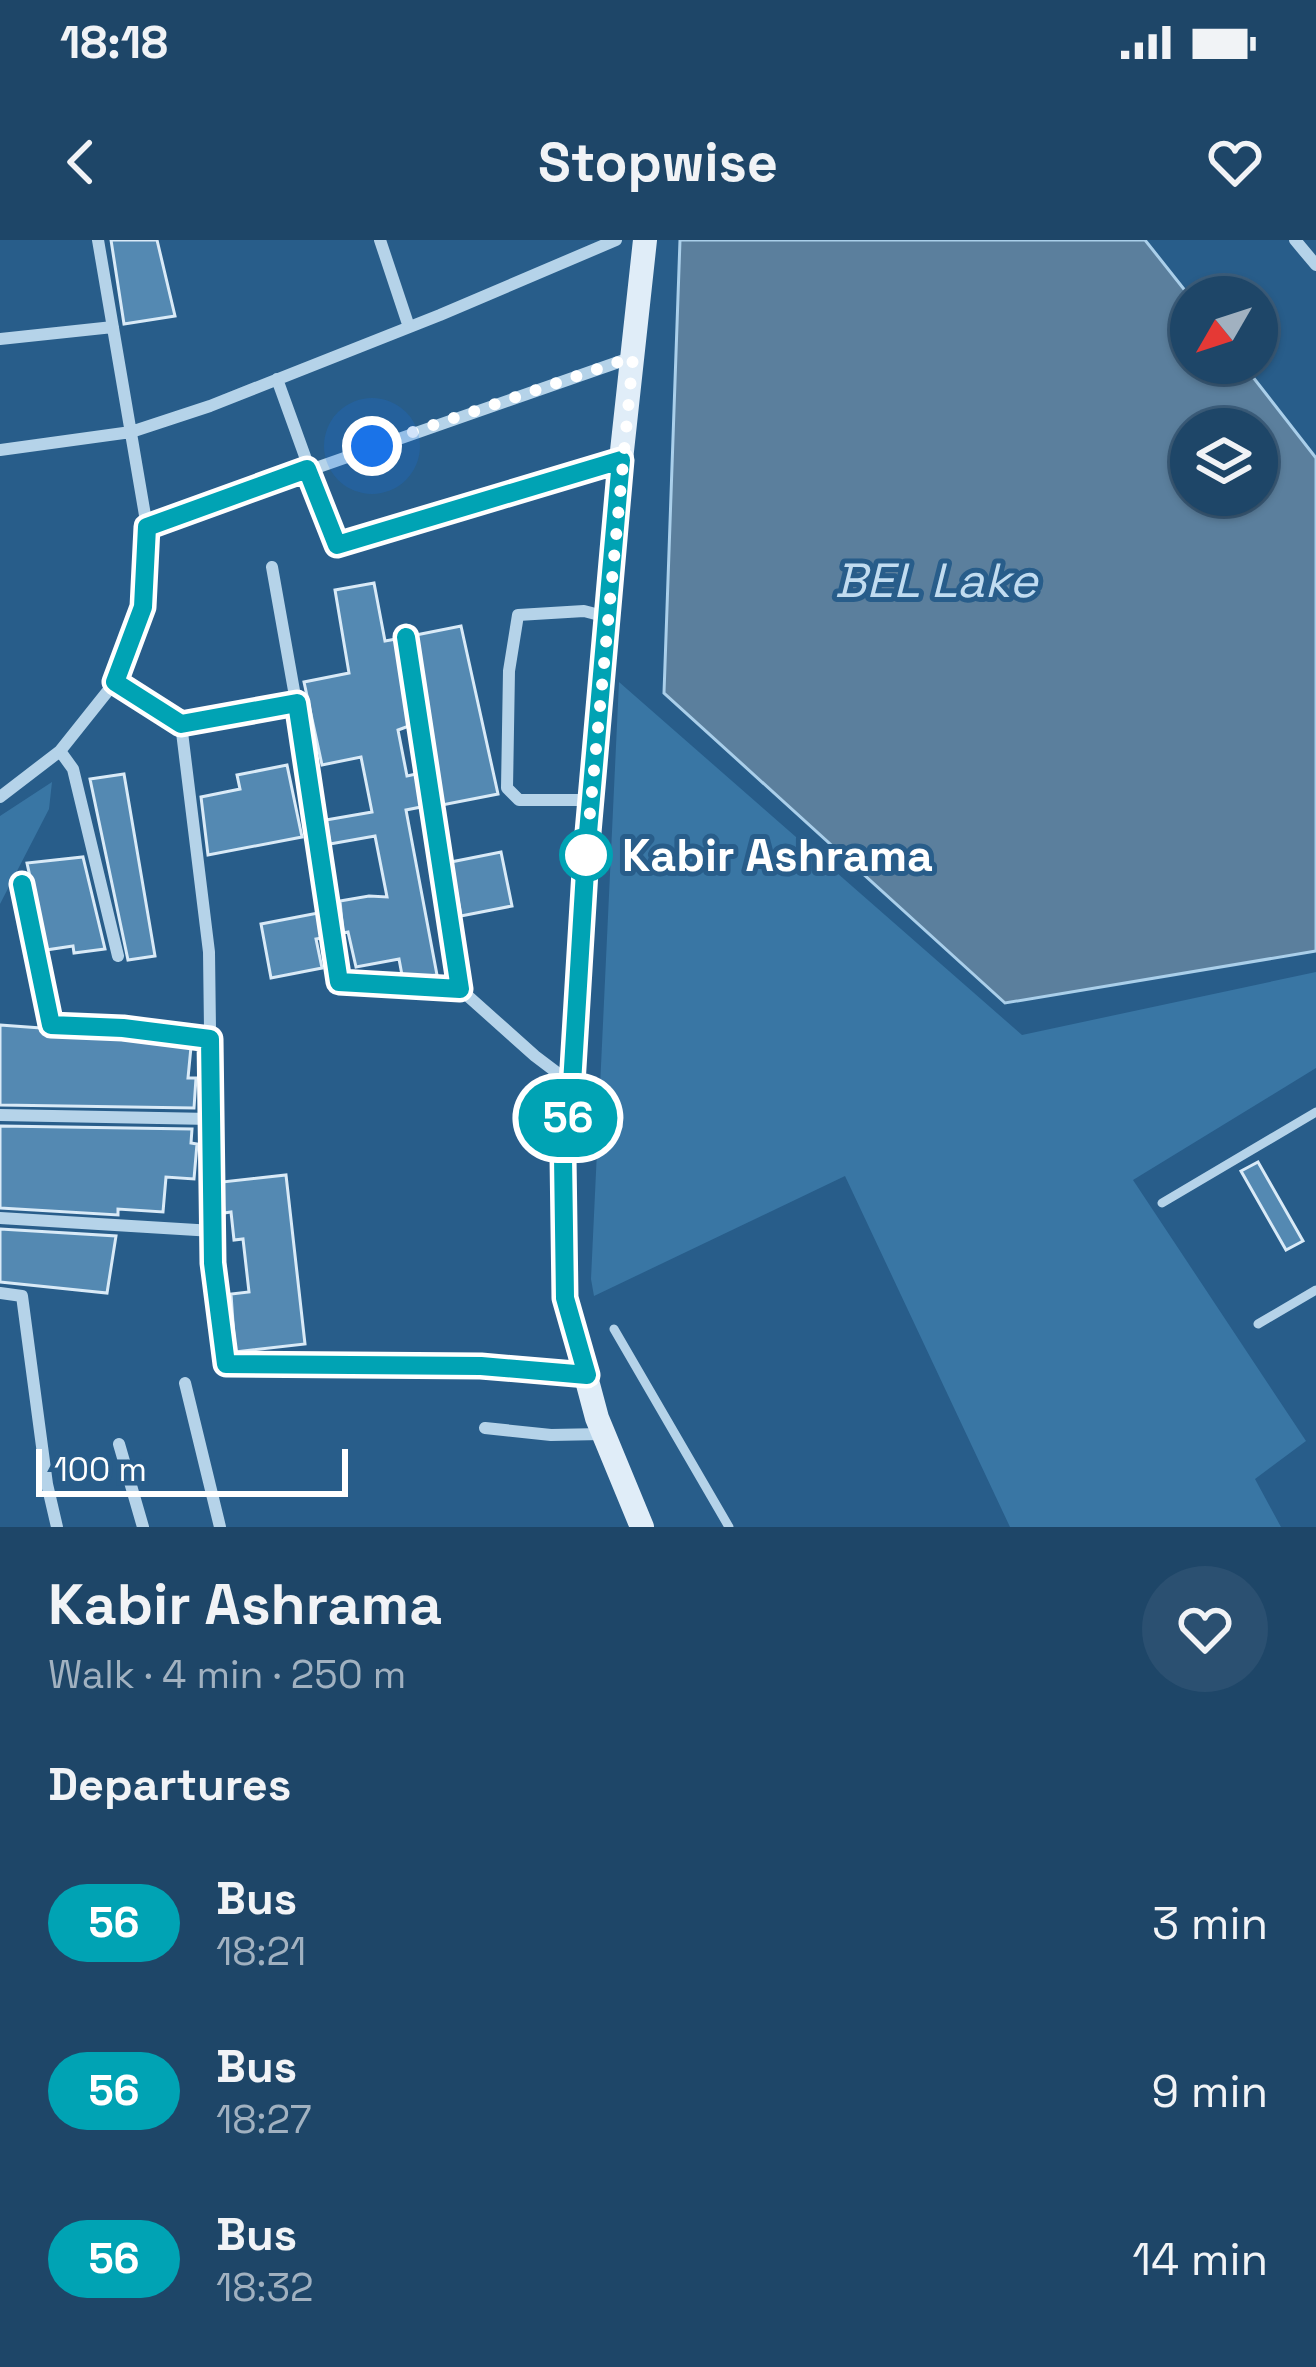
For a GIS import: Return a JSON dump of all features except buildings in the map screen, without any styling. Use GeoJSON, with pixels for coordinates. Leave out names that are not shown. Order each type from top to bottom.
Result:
{"type":"FeatureCollection","features":[{"type":"Feature","properties":{"kind":"street"},"geometry":{"type":"LineString","coordinates":[[0,797],[61,752],[115,682],[143,607],[147,527],[98,240]]}},
{"type":"Feature","properties":{"kind":"street"},"geometry":{"type":"LineString","coordinates":[[380,240],[409,327]]}},
{"type":"Feature","properties":{"kind":"street"},"geometry":{"type":"LineString","coordinates":[[0,449],[131,432],[277,380],[616,240]]}},
{"type":"Feature","properties":{"kind":"street"},"geometry":{"type":"LineString","coordinates":[[642,1527],[604,1434],[565,1298],[563,1157],[621,460],[645,240]]}},
{"type":"Feature","properties":{"kind":"street"},"geometry":{"type":"LineString","coordinates":[[1294,240],[1316,266]]}},
{"type":"Feature","properties":{"kind":"street"},"geometry":{"type":"LineString","coordinates":[[0,339],[113,328]]}},
{"type":"Feature","properties":{"kind":"street"},"geometry":{"type":"LineString","coordinates":[[147,527],[633,357]]}},
{"type":"Feature","properties":{"kind":"street"},"geometry":{"type":"LineString","coordinates":[[277,380],[337,545],[621,460]]}},
{"type":"Feature","properties":{"kind":"street"},"geometry":{"type":"LineString","coordinates":[[272,567],[339,982],[460,989],[572,1084]]}},
{"type":"Feature","properties":{"kind":"street"},"geometry":{"type":"LineString","coordinates":[[591,800],[519,800],[507,788],[509,671],[518,615],[584,611],[608,618]]}},
{"type":"Feature","properties":{"kind":"street"},"geometry":{"type":"LineString","coordinates":[[406,637],[460,989]]}},
{"type":"Feature","properties":{"kind":"street"},"geometry":{"type":"LineString","coordinates":[[115,682],[181,724],[297,703]]}},
{"type":"Feature","properties":{"kind":"street"},"geometry":{"type":"LineString","coordinates":[[181,724],[208,952],[213,1231],[226,1364],[481,1366],[587,1375]]}},
{"type":"Feature","properties":{"kind":"street"},"geometry":{"type":"LineString","coordinates":[[61,752],[73,769],[118,956]]}},
{"type":"Feature","properties":{"kind":"street"},"geometry":{"type":"LineString","coordinates":[[22,884],[51,1025],[210,1039]]}},
{"type":"Feature","properties":{"kind":"street"},"geometry":{"type":"LineString","coordinates":[[0,1114],[212,1119]]}},
{"type":"Feature","properties":{"kind":"street"},"geometry":{"type":"LineString","coordinates":[[0,1218],[213,1231]]}},
{"type":"Feature","properties":{"kind":"street"},"geometry":{"type":"LineString","coordinates":[[0,1293],[22,1296],[57,1527]]}},
{"type":"Feature","properties":{"kind":"street"},"geometry":{"type":"LineString","coordinates":[[185,1383],[220,1527]]}},
{"type":"Feature","properties":{"kind":"street"},"geometry":{"type":"LineString","coordinates":[[485,1428],[551,1435],[604,1434]]}},
{"type":"Feature","properties":{"kind":"street"},"geometry":{"type":"LineString","coordinates":[[119,1444],[143,1527]]}},
{"type":"Feature","properties":{"kind":"lane"},"geometry":{"type":"LineString","coordinates":[[1162,1203],[1316,1112]]}},
{"type":"Feature","properties":{"kind":"lane"},"geometry":{"type":"LineString","coordinates":[[1258,1324],[1316,1290]]}},
{"type":"Feature","properties":{"kind":"lane"},"geometry":{"type":"LineString","coordinates":[[614,1329],[729,1527]]}},
{"type":"Feature","properties":{"kind":"shaded area"},"geometry":{"type":"Polygon","coordinates":[[[619,682],[1022,1035],[1316,972],[1316,1068],[1133,1180],[1306,1441],[1255,1479],[1281,1527],[1010,1527],[845,1176],[594,1296],[591,1279],[619,682]]]}},
{"type":"Feature","properties":{"kind":"shaded area"},"geometry":{"type":"Polygon","coordinates":[[[52,782],[49,809],[0,904],[0,816],[52,782]]]}},
{"type":"Feature","properties":{"kind":"water","name":"BEL Lake"},"geometry":{"type":"Polygon","coordinates":[[[680,240],[1145,240],[1174,276],[1170,384],[1258,384],[1277,408],[1170,408],[1170,516],[1278,516],[1278,409],[1316,458],[1316,951],[1005,1003],[664,693],[680,240]]]}},
{"type":"Feature","properties":{"kind":"bus line","name":"56"},"geometry":{"type":"LineString","coordinates":[[22,884],[51,1025],[210,1039],[213,1263],[226,1364],[481,1366],[587,1375],[565,1298],[563,1157],[621,460],[337,545],[307,469],[147,527],[143,607],[115,682],[181,724],[297,703],[339,982],[460,989],[406,637]]}},
{"type":"Feature","properties":{"kind":"place","name":"Kabir Ashrama"},"geometry":{"type":"Point","coordinates":[586,855]}},
{"type":"Feature","properties":{"kind":"route"},"geometry":{"type":"LineString","coordinates":[[372,446],[633,357],[586,855]]}}]}
